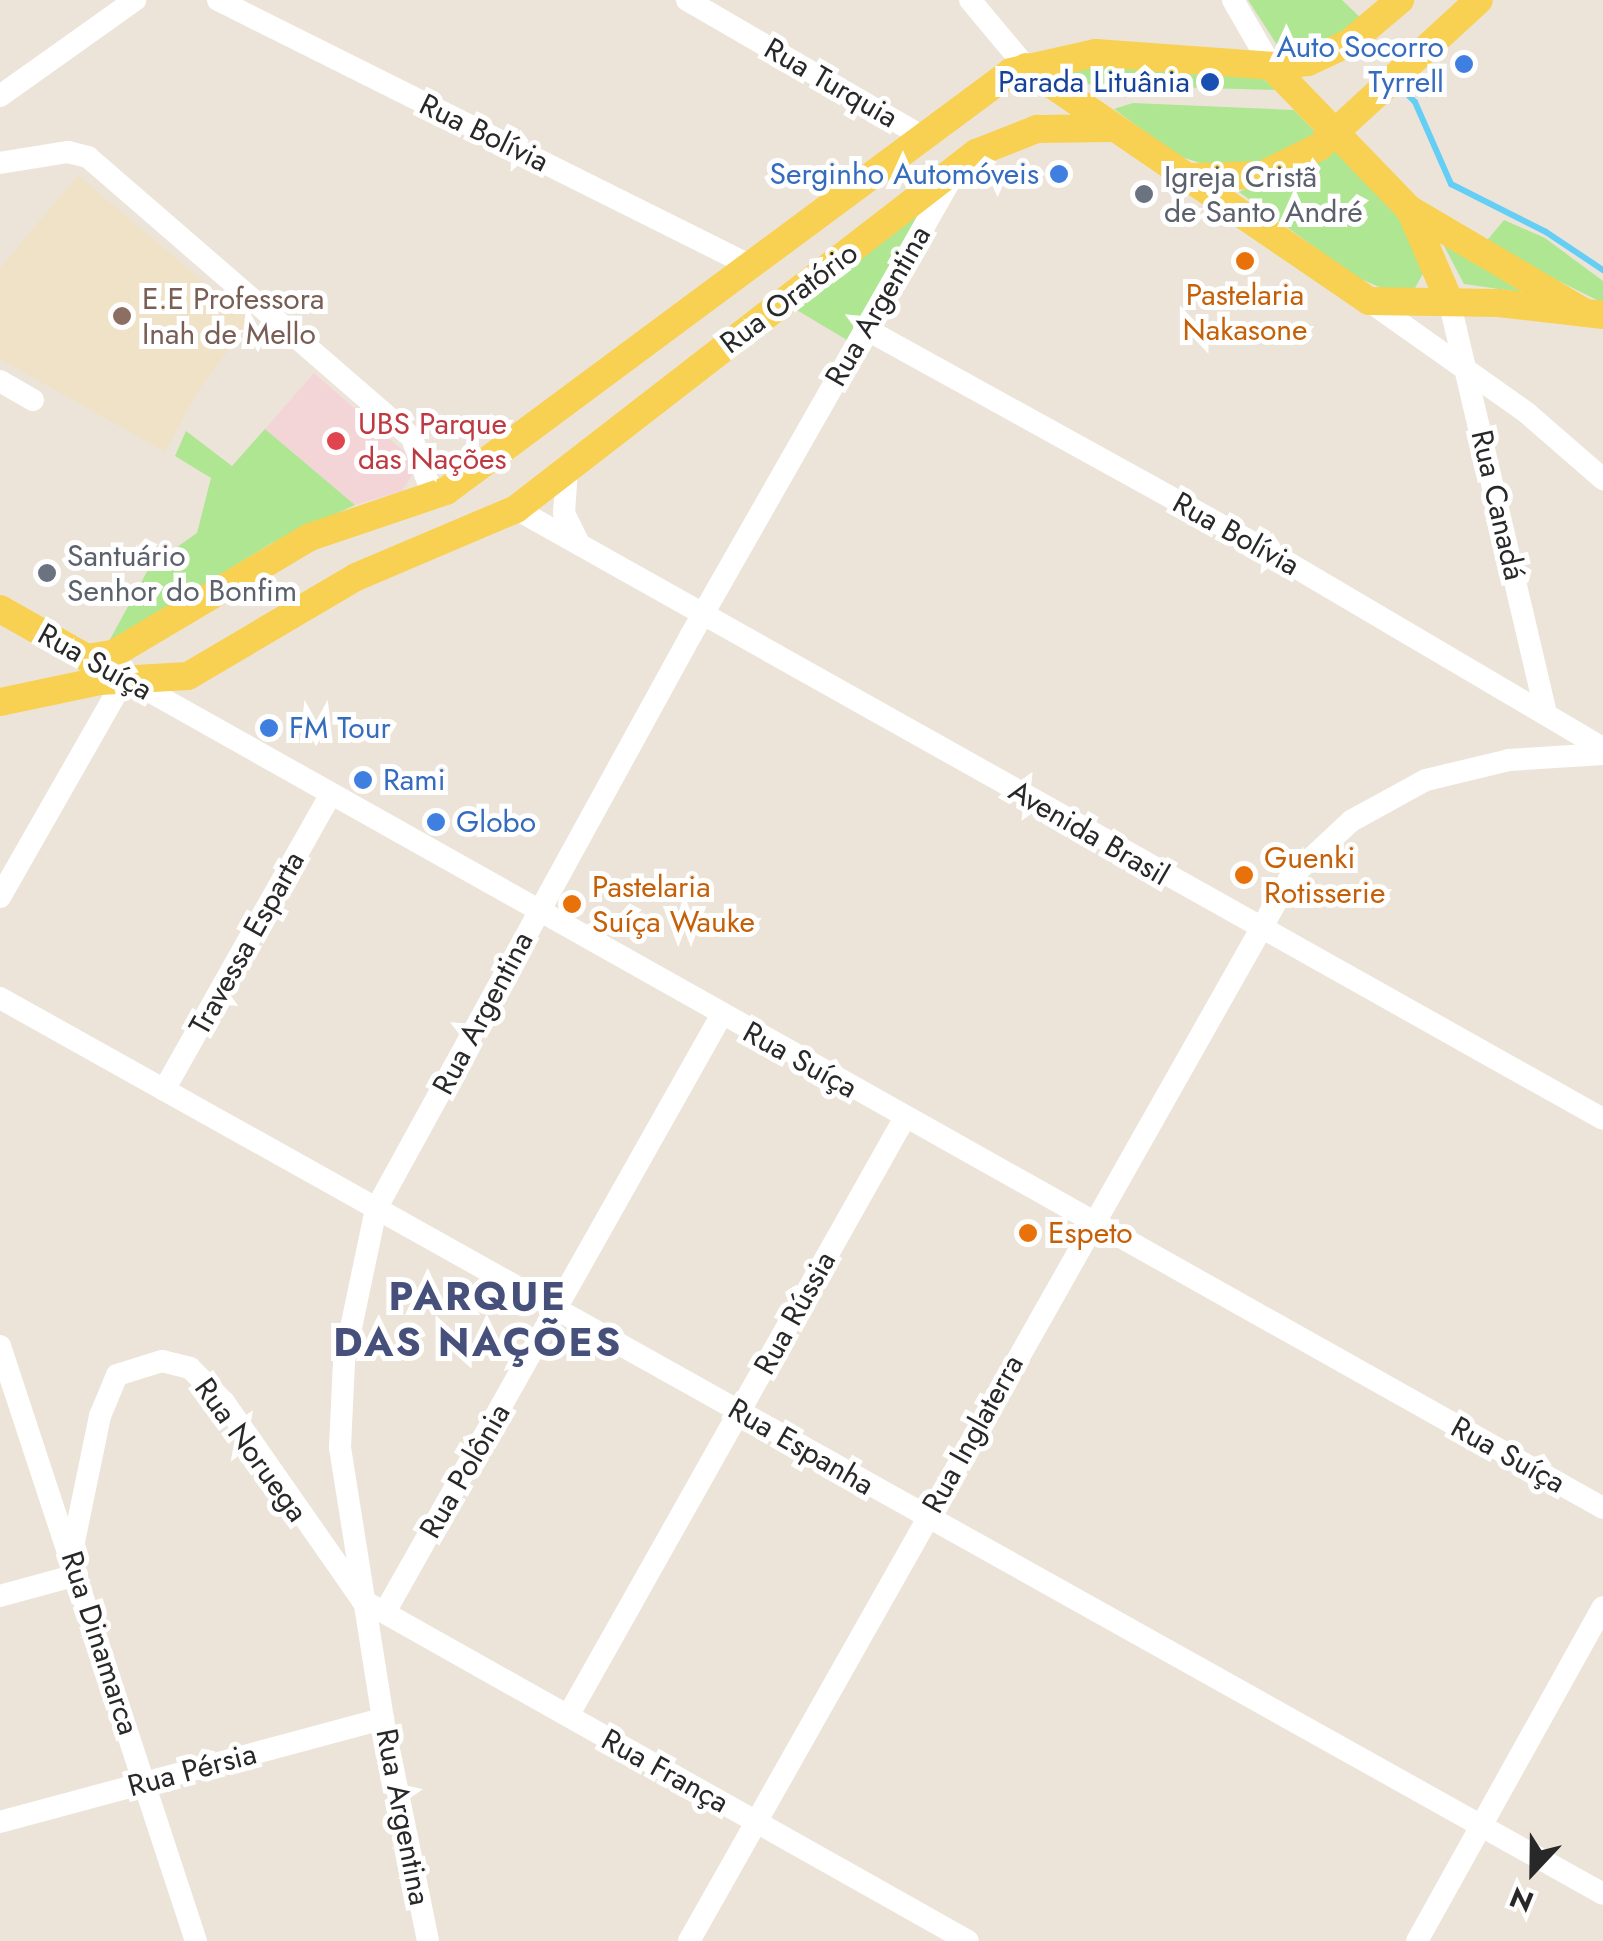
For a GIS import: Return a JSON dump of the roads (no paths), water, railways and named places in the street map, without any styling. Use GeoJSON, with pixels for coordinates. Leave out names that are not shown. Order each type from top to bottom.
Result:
{"type":"FeatureCollection","features":[{"type":"Feature","properties":{"kind":"main road","name":"Rua Oratório"},"geometry":{"type":"LineString","coordinates":[[87,658],[123,649],[310,537],[433,496],[489,465],[996,80],[1026,67],[1096,53],[1271,66],[1333,54],[1400,0]]}},
{"type":"Feature","properties":{"kind":"main road"},"geometry":{"type":"LineString","coordinates":[[1186,176],[1262,175],[1340,130],[1479,0]]}},
{"type":"Feature","properties":{"kind":"main road"},"geometry":{"type":"LineString","coordinates":[[1271,66],[1340,130],[1409,209],[1436,259],[1449,300]]}},
{"type":"Feature","properties":{"kind":"main road"},"geometry":{"type":"LineString","coordinates":[[1026,67],[1369,301],[1449,300],[1595,314]]}},
{"type":"Feature","properties":{"kind":"main road","name":"Rua Oratório"},"geometry":{"type":"LineString","coordinates":[[0,702],[125,678],[156,682],[188,676],[356,577],[516,509],[956,170],[1017,134],[1113,128]]}},
{"type":"Feature","properties":{"kind":"main road"},"geometry":{"type":"LineString","coordinates":[[1409,209],[1595,314]]}},
{"type":"Feature","properties":{"kind":"main road"},"geometry":{"type":"LineString","coordinates":[[1417,302],[1436,259]]}},
{"type":"Feature","properties":{"kind":"main road","name":"Rua Suíça"},"geometry":{"type":"LineString","coordinates":[[0,610],[87,658]]}},
{"type":"Feature","properties":{"kind":"street"},"geometry":{"type":"LineString","coordinates":[[0,96],[135,0]]}},
{"type":"Feature","properties":{"kind":"street","name":"Rua Bolívia"},"geometry":{"type":"LineString","coordinates":[[218,0],[750,266]]}},
{"type":"Feature","properties":{"kind":"street","name":"Rua Turquia"},"geometry":{"type":"LineString","coordinates":[[687,0],[922,136]]}},
{"type":"Feature","properties":{"kind":"street"},"geometry":{"type":"LineString","coordinates":[[970,0],[1026,67]]}},
{"type":"Feature","properties":{"kind":"street"},"geometry":{"type":"LineString","coordinates":[[1233,0],[1271,66]]}},
{"type":"Feature","properties":{"kind":"street"},"geometry":{"type":"LineString","coordinates":[[0,162],[68,152],[88,157],[412,438],[433,496]]}},
{"type":"Feature","properties":{"kind":"street","name":"Rua Argentina"},"geometry":{"type":"LineString","coordinates":[[428,1941],[344,1500],[340,1414],[344,1361],[376,1209],[702,614],[956,170]]}},
{"type":"Feature","properties":{"kind":"street","name":"Rua Canadá"},"geometry":{"type":"LineString","coordinates":[[1449,300],[1545,710]]}},
{"type":"Feature","properties":{"kind":"street"},"geometry":{"type":"LineString","coordinates":[[1369,301],[1527,413],[1603,480]]}},
{"type":"Feature","properties":{"kind":"street","name":"Rua Bolívia"},"geometry":{"type":"LineString","coordinates":[[864,328],[1545,710],[1603,751]]}},
{"type":"Feature","properties":{"kind":"street"},"geometry":{"type":"LineString","coordinates":[[0,381],[33,400]]}},
{"type":"Feature","properties":{"kind":"street"},"geometry":{"type":"LineString","coordinates":[[567,468],[564,513],[578,542]]}},
{"type":"Feature","properties":{"kind":"street","name":"Avenida Brasil"},"geometry":{"type":"LineString","coordinates":[[516,509],[1603,1119]]}},
{"type":"Feature","properties":{"kind":"street","name":"Rua Suíça"},"geometry":{"type":"LineString","coordinates":[[87,658],[536,914],[1603,1508]]}},
{"type":"Feature","properties":{"kind":"street"},"geometry":{"type":"LineString","coordinates":[[0,897],[125,678]]}},
{"type":"Feature","properties":{"kind":"street","name":"Rua Inglaterra"},"geometry":{"type":"LineString","coordinates":[[689,1941],[1257,928],[1319,847],[1388,798],[1470,766],[1603,751]]}},
{"type":"Feature","properties":{"kind":"street","name":"Travessa Esparta"},"geometry":{"type":"LineString","coordinates":[[164,1090],[330,795]]}},
{"type":"Feature","properties":{"kind":"street","name":"Rua Espanha"},"geometry":{"type":"LineString","coordinates":[[0,998],[1603,1894]]}},
{"type":"Feature","properties":{"kind":"street","name":"Rua Polônia"},"geometry":{"type":"LineString","coordinates":[[385,1612],[721,1016]]}},
{"type":"Feature","properties":{"kind":"street","name":"Rua Rússia"},"geometry":{"type":"LineString","coordinates":[[568,1716],[904,1119]]}},
{"type":"Feature","properties":{"kind":"street","name":"Rua Dinamarca"},"geometry":{"type":"LineString","coordinates":[[0,1346],[4,1372],[74,1566],[196,1941]]}},
{"type":"Feature","properties":{"kind":"street","name":"Rua Noruega"},"geometry":{"type":"LineString","coordinates":[[74,1566],[112,1384],[140,1363],[175,1362],[214,1390],[362,1600]]}},
{"type":"Feature","properties":{"kind":"street"},"geometry":{"type":"LineString","coordinates":[[0,1596],[74,1566]]}},
{"type":"Feature","properties":{"kind":"street","name":"Rua França"},"geometry":{"type":"LineString","coordinates":[[362,1600],[968,1941]]}},
{"type":"Feature","properties":{"kind":"street"},"geometry":{"type":"LineString","coordinates":[[1417,1941],[1603,1608]]}},
{"type":"Feature","properties":{"kind":"street","name":"Rua Pérsia"},"geometry":{"type":"LineString","coordinates":[[0,1822],[383,1720]]}},
{"type":"Feature","properties":{"kind":"waterway"},"geometry":{"type":"LineString","coordinates":[[1402,89],[1415,102],[1451,184],[1546,232],[1603,270]]}},
{"type":"Feature","properties":{"kind":"place","name":"Auto Socorro Tyrrell"},"geometry":{"type":"Point","coordinates":[1464,64]}},
{"type":"Feature","properties":{"kind":"place","name":"Parada Lituânia"},"geometry":{"type":"Point","coordinates":[1210,82]}},
{"type":"Feature","properties":{"kind":"place","name":"Serginho Automóveis"},"geometry":{"type":"Point","coordinates":[1059,174]}},
{"type":"Feature","properties":{"kind":"place","name":"Igreja Cristã de Santo André"},"geometry":{"type":"Point","coordinates":[1144,194]}},
{"type":"Feature","properties":{"kind":"place","name":"Pastelaria Nakasone"},"geometry":{"type":"Point","coordinates":[1245,261]}},
{"type":"Feature","properties":{"kind":"place","name":"E.E Professora Inah de Mello"},"geometry":{"type":"Point","coordinates":[122,316]}},
{"type":"Feature","properties":{"kind":"place","name":"UBS Parque das Nações"},"geometry":{"type":"Point","coordinates":[336,441]}},
{"type":"Feature","properties":{"kind":"place","name":"Santuário Senhor do Bonfim"},"geometry":{"type":"Point","coordinates":[47,573]}},
{"type":"Feature","properties":{"kind":"place","name":"FM Tour"},"geometry":{"type":"Point","coordinates":[269,728]}},
{"type":"Feature","properties":{"kind":"place","name":"Rami"},"geometry":{"type":"Point","coordinates":[363,780]}},
{"type":"Feature","properties":{"kind":"place","name":"Globo"},"geometry":{"type":"Point","coordinates":[436,822]}},
{"type":"Feature","properties":{"kind":"place","name":"Guenki Rotisserie"},"geometry":{"type":"Point","coordinates":[1244,875]}},
{"type":"Feature","properties":{"kind":"place","name":"Pastelaria Suíça Wauke"},"geometry":{"type":"Point","coordinates":[572,904]}},
{"type":"Feature","properties":{"kind":"place","name":"Espeto"},"geometry":{"type":"Point","coordinates":[1028,1233]}},
{"type":"Feature","properties":{"kind":"district","name":"PARQUE DAS NAÇÕES"},"geometry":{"type":"Point","coordinates":[478,1319]}}]}
